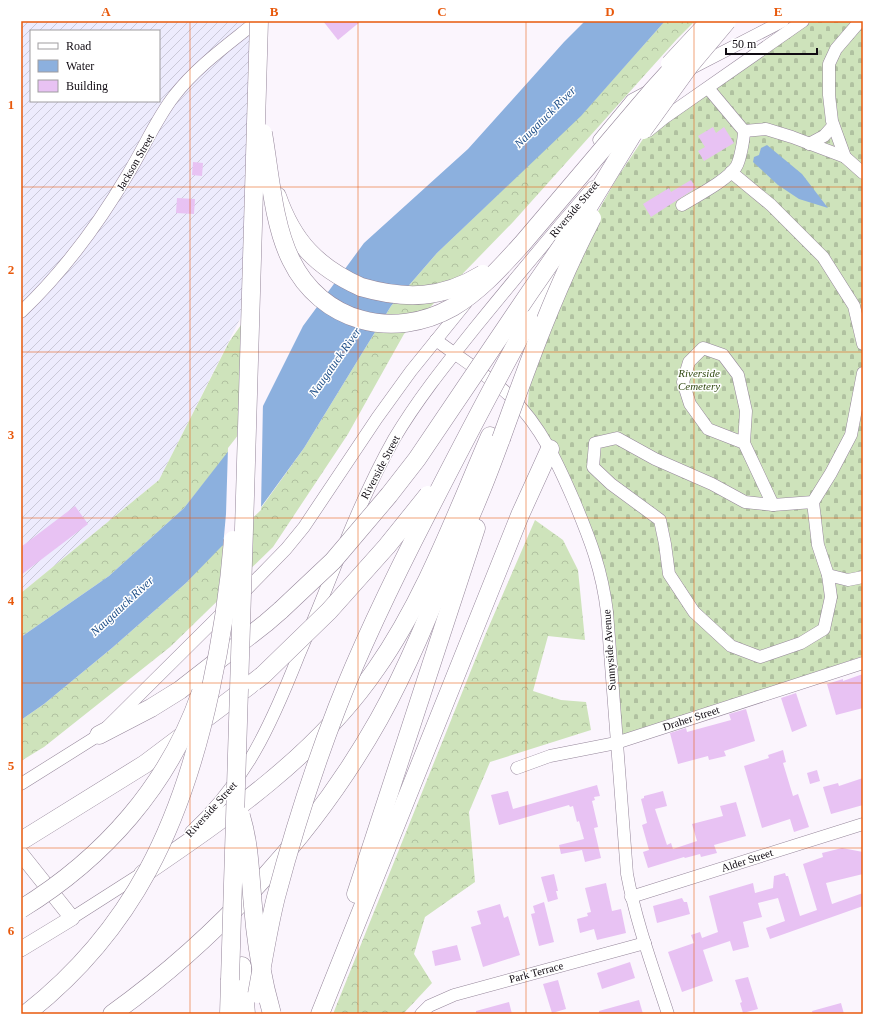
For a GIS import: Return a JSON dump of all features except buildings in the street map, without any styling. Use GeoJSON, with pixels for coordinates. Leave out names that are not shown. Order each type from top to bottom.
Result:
{"type":"FeatureCollection","features":[{"type":"Feature","properties":{"kind":"highway"},"geometry":{"type":"LineString","coordinates":[[229,1014],[259,21]]}},
{"type":"Feature","properties":{"kind":"highway"},"geometry":{"type":"LineString","coordinates":[[257,92],[276,191],[283,212],[292,231],[303,245],[329,270],[361,287],[395,295],[430,294],[447,291],[466,284],[483,274],[499,261],[523,235],[648,88],[710,21]]}},
{"type":"Feature","properties":{"kind":"highway"},"geometry":{"type":"LineString","coordinates":[[257,92],[277,216],[288,253],[301,278],[324,301],[344,314],[376,323],[396,324],[416,321],[435,315],[452,307],[484,283],[522,244],[652,91],[717,21]]}},
{"type":"Feature","properties":{"kind":"highway"},"geometry":{"type":"LineString","coordinates":[[112,1014],[186,954],[249,893],[305,828],[336,787],[378,720],[399,682],[418,641],[480,494],[499,438],[541,329],[575,251],[613,179],[663,100],[727,21]]}},
{"type":"Feature","properties":{"kind":"highway"},"geometry":{"type":"LineString","coordinates":[[254,1014],[256,994],[276,899],[303,804],[337,707],[372,628],[450,468],[584,214],[630,136],[682,58]]}},
{"type":"Feature","properties":{"kind":"highway"},"geometry":{"type":"LineString","coordinates":[[99,735],[151,708],[180,690],[266,623],[333,562],[417,459],[584,214]]}},
{"type":"Feature","properties":{"kind":"highway"},"geometry":{"type":"LineString","coordinates":[[246,1014],[239,910],[239,811],[251,353],[249,328]]}},
{"type":"Feature","properties":{"kind":"highway"},"geometry":{"type":"LineString","coordinates":[[21,909],[77,870],[104,846],[126,821],[152,788],[168,763],[194,710],[205,683],[216,645],[228,581],[234,519],[244,356],[246,335],[249,328]]}},
{"type":"Feature","properties":{"kind":"highway"},"geometry":{"type":"LineString","coordinates":[[26,1013],[50,994],[72,973],[98,945],[124,911],[143,881],[163,841],[177,809],[190,770],[214,676],[225,612],[233,539],[244,356],[249,328]]}},
{"type":"Feature","properties":{"kind":"highway"},"geometry":{"type":"LineString","coordinates":[[136,878],[211,826],[281,772],[315,741],[356,697],[389,650],[410,614],[499,438]]}},
{"type":"Feature","properties":{"kind":"highway"},"geometry":{"type":"LineString","coordinates":[[318,1014],[499,438]]}},
{"type":"Feature","properties":{"kind":"highway"},"geometry":{"type":"LineString","coordinates":[[318,1014],[520,515],[550,450]]}},
{"type":"Feature","properties":{"kind":"highway"},"geometry":{"type":"LineString","coordinates":[[21,841],[145,764],[263,675],[329,611],[387,546],[450,468]]}},
{"type":"Feature","properties":{"kind":"highway"},"geometry":{"type":"LineString","coordinates":[[239,811],[245,829],[248,846],[252,905],[259,959],[272,1014]]}},
{"type":"Feature","properties":{"kind":"main road"},"geometry":{"type":"LineString","coordinates":[[21,854],[72,918]]}},
{"type":"Feature","properties":{"kind":"main road","name":"Riverside Street"},"geometry":{"type":"LineString","coordinates":[[21,949],[72,918]]}},
{"type":"Feature","properties":{"kind":"street","name":"Jackson Street"},"geometry":{"type":"LineString","coordinates":[[21,312],[47,285],[89,235],[116,195],[173,97],[197,72],[259,21]]}},
{"type":"Feature","properties":{"kind":"street"},"geometry":{"type":"LineString","coordinates":[[21,784],[99,735],[286,550],[304,527],[411,371],[632,100],[783,21]]}},
{"type":"Feature","properties":{"kind":"street","name":"Riverside Street"},"geometry":{"type":"LineString","coordinates":[[72,918],[136,878],[160,860],[201,823],[237,782],[255,754],[286,687],[360,507],[376,472],[394,439],[413,409],[454,354],[511,284],[616,161],[643,135],[664,118],[803,21]]}},
{"type":"Feature","properties":{"kind":"street"},"geometry":{"type":"LineString","coordinates":[[845,157],[832,121],[829,95],[829,64],[836,49],[860,21]]}},
{"type":"Feature","properties":{"kind":"street"},"geometry":{"type":"LineString","coordinates":[[708,88],[744,131]]}},
{"type":"Feature","properties":{"kind":"street"},"geometry":{"type":"LineString","coordinates":[[809,144],[824,136],[833,126]]}},
{"type":"Feature","properties":{"kind":"street"},"geometry":{"type":"LineString","coordinates":[[744,131],[766,129],[809,144],[845,157],[863,173]]}},
{"type":"Feature","properties":{"kind":"street"},"geometry":{"type":"LineString","coordinates":[[682,205],[724,179],[737,167],[744,131]]}},
{"type":"Feature","properties":{"kind":"street"},"geometry":{"type":"LineString","coordinates":[[731,172],[772,205],[823,257],[859,314],[863,344]]}},
{"type":"Feature","properties":{"kind":"street","name":"Sunnyside Avenue"},"geometry":{"type":"LineString","coordinates":[[436,340],[494,382],[512,398],[539,432],[562,474],[589,536],[601,572],[607,612],[624,854],[631,897],[668,1014]]}},
{"type":"Feature","properties":{"kind":"street"},"geometry":{"type":"LineString","coordinates":[[744,443],[708,429],[690,404],[683,382],[689,362],[703,348],[723,355],[738,375],[746,411],[744,443],[772,505]]}},
{"type":"Feature","properties":{"kind":"street"},"geometry":{"type":"LineString","coordinates":[[813,502],[772,505],[745,502],[712,484],[655,459],[617,438],[595,443],[593,467],[611,484],[660,520],[669,574],[694,612],[731,646],[760,656],[801,643],[824,629],[831,597],[828,575],[818,545],[813,502],[831,474],[851,435],[863,373]]}},
{"type":"Feature","properties":{"kind":"street"},"geometry":{"type":"LineString","coordinates":[[828,575],[848,580],[863,577]]}},
{"type":"Feature","properties":{"kind":"street"},"geometry":{"type":"LineString","coordinates":[[831,597],[848,580]]}},
{"type":"Feature","properties":{"kind":"street","name":"Draher Street"},"geometry":{"type":"LineString","coordinates":[[517,768],[550,756],[616,742],[863,663]]}},
{"type":"Feature","properties":{"kind":"street","name":"Alder Street"},"geometry":{"type":"LineString","coordinates":[[631,897],[863,824]]}},
{"type":"Feature","properties":{"kind":"street","name":"Park Terrace"},"geometry":{"type":"LineString","coordinates":[[425,1010],[454,995],[645,942]]}},
{"type":"Feature","properties":{"kind":"shaded area"},"geometry":{"type":"Polygon","coordinates":[[[21,21],[253,21],[244,311],[159,480],[21,593],[21,21]]]}},
{"type":"Feature","properties":{"kind":"green space"},"geometry":{"type":"Polygon","coordinates":[[[665,21],[695,21],[677,39],[513,222],[404,334],[348,434],[273,547],[170,647],[44,747],[21,761],[21,720],[44,704],[112,648],[186,583],[215,552],[261,508],[304,448],[391,306],[437,253],[584,112],[665,21]]]}},
{"type":"Feature","properties":{"kind":"green space","name":"Riverside Cemetery"},"geometry":{"type":"Polygon","coordinates":[[[802,21],[863,21],[863,656],[616,743],[608,626],[582,521],[527,416],[530,376],[572,257],[617,178],[657,118],[802,21]]]}},
{"type":"Feature","properties":{"kind":"green space"},"geometry":{"type":"Polygon","coordinates":[[[253,308],[240,384],[237,442],[184,508],[109,576],[21,637],[21,593],[159,480],[229,342],[253,308]]]}},
{"type":"Feature","properties":{"kind":"green space"},"geometry":{"type":"Polygon","coordinates":[[[535,520],[563,540],[578,570],[585,640],[548,636],[533,691],[561,700],[586,702],[591,730],[490,762],[469,812],[475,882],[425,917],[414,954],[432,983],[403,1014],[333,1014],[486,633],[535,520]]]}},
{"type":"Feature","properties":{"kind":"water","name":"Naugatuck River"},"geometry":{"type":"Polygon","coordinates":[[[585,21],[665,21],[581,116],[437,253],[391,306],[304,448],[261,507],[186,583],[112,648],[44,704],[21,720],[21,637],[109,576],[184,508],[262,408],[303,326],[364,243],[468,149],[564,42],[585,21]]]}},
{"type":"Feature","properties":{"kind":"water"},"geometry":{"type":"Polygon","coordinates":[[[767,145],[802,174],[828,208],[799,199],[778,185],[753,162],[754,157],[759,155],[761,148],[767,145]]]}},
{"type":"Feature","properties":{"kind":"pier"},"geometry":{"type":"Polygon","coordinates":[[[263,401],[261,510],[223,547],[226,514],[228,448],[263,401]]]}}]}
